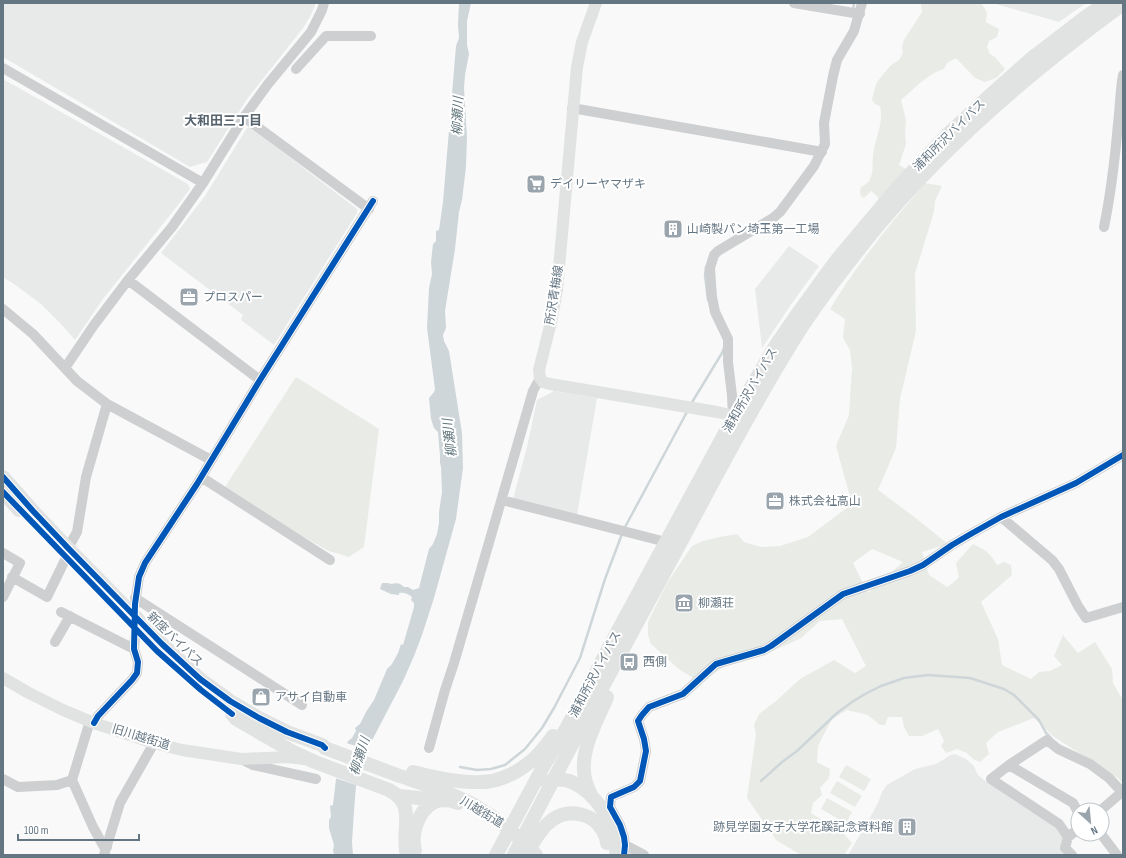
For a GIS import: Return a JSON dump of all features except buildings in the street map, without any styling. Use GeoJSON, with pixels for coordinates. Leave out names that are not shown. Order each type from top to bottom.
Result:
{"type":"FeatureCollection","features":[{"type":"Feature","properties":{"kind":"highway","name":"浦和所沢バイパス"},"geometry":{"type":"LineString","coordinates":[[514,855],[653,592],[776,345],[796,316],[834,262],[896,188],[947,134],[1032,58],[1106,3]]}},
{"type":"Feature","properties":{"kind":"highway","name":"浦和所沢バイパス"},"geometry":{"type":"LineString","coordinates":[[503,852],[543,767],[567,727],[666,542],[738,421],[810,315],[868,238],[899,202],[955,143],[1000,101],[1041,66],[1123,4]]}},
{"type":"Feature","properties":{"kind":"highway","name":"新座バイパス"},"geometry":{"type":"LineString","coordinates":[[3,477],[67,553],[157,651],[201,690],[232,714],[238,715],[273,734],[294,743],[395,778],[419,784]]}},
{"type":"Feature","properties":{"kind":"highway","name":"新座バイパス"},"geometry":{"type":"LineString","coordinates":[[3,492],[162,644],[210,687],[240,707],[322,753]]}},
{"type":"Feature","properties":{"kind":"highway"},"geometry":{"type":"LineString","coordinates":[[592,797],[585,779],[584,770],[584,760],[587,747],[593,728],[640,626],[653,592]]}},
{"type":"Feature","properties":{"kind":"highway"},"geometry":{"type":"LineString","coordinates":[[395,778],[424,775],[459,781],[492,781],[508,776],[521,769],[532,761],[546,746],[614,638]]}},
{"type":"Feature","properties":{"kind":"highway"},"geometry":{"type":"LineString","coordinates":[[487,855],[516,800],[554,734]]}},
{"type":"Feature","properties":{"kind":"highway"},"geometry":{"type":"LineString","coordinates":[[395,778],[441,800],[454,801],[462,804]]}},
{"type":"Feature","properties":{"kind":"highway"},"geometry":{"type":"LineString","coordinates":[[395,778],[452,791],[471,799],[491,816],[515,828],[542,855]]}},
{"type":"Feature","properties":{"kind":"highway"},"geometry":{"type":"LineString","coordinates":[[395,778],[406,812],[404,844],[407,855]]}},
{"type":"Feature","properties":{"kind":"highway"},"geometry":{"type":"LineString","coordinates":[[503,852],[519,819],[536,790],[543,784],[554,780],[565,780],[573,782],[592,797],[607,818],[614,832],[617,845],[622,852]]}},
{"type":"Feature","properties":{"kind":"highway","name":"川越街道"},"geometry":{"type":"LineString","coordinates":[[419,784],[491,816],[530,855]]}},
{"type":"Feature","properties":{"kind":"highway","name":"川越街道"},"geometry":{"type":"LineString","coordinates":[[419,784],[455,796],[474,805],[517,835],[536,855]]}},
{"type":"Feature","properties":{"kind":"highway"},"geometry":{"type":"LineString","coordinates":[[416,855],[414,835],[416,823],[426,808],[441,800]]}},
{"type":"Feature","properties":{"kind":"highway"},"geometry":{"type":"LineString","coordinates":[[526,855],[543,829],[552,820],[562,815],[573,813],[584,814],[601,827],[607,839],[607,855]]}},
{"type":"Feature","properties":{"kind":"highway"},"geometry":{"type":"LineString","coordinates":[[503,852],[516,844],[531,822]]}},
{"type":"Feature","properties":{"kind":"main road","name":"所沢青梅線"},"geometry":{"type":"LineString","coordinates":[[540,378],[539,367],[551,322],[557,290],[575,78],[587,28],[596,3]]}},
{"type":"Feature","properties":{"kind":"main road"},"geometry":{"type":"LineString","coordinates":[[540,378],[543,382],[550,384],[717,412],[738,421]]}},
{"type":"Feature","properties":{"kind":"main road","name":"旧川越街道"},"geometry":{"type":"LineString","coordinates":[[3,678],[62,710],[92,722],[154,743],[188,751],[241,759],[288,757],[302,759],[322,753]]}},
{"type":"Feature","properties":{"kind":"street"},"geometry":{"type":"LineString","coordinates":[[66,368],[94,325],[128,280],[172,227],[203,183],[244,118],[268,84],[311,32],[324,3]]}},
{"type":"Feature","properties":{"kind":"street"},"geometry":{"type":"LineString","coordinates":[[794,3],[860,14]]}},
{"type":"Feature","properties":{"kind":"street"},"geometry":{"type":"LineString","coordinates":[[738,421],[732,395],[728,362],[728,338],[715,312],[712,297],[710,268],[712,260],[718,251],[773,218],[780,212],[814,166],[825,144],[824,123],[837,60],[854,31],[862,3]]}},
{"type":"Feature","properties":{"kind":"street"},"geometry":{"type":"LineString","coordinates":[[296,69],[326,36],[371,36]]}},
{"type":"Feature","properties":{"kind":"street"},"geometry":{"type":"LineString","coordinates":[[3,68],[203,183]]}},
{"type":"Feature","properties":{"kind":"street"},"geometry":{"type":"LineString","coordinates":[[1104,227],[1110,201],[1123,75]]}},
{"type":"Feature","properties":{"kind":"street"},"geometry":{"type":"LineString","coordinates":[[572,108],[822,152]]}},
{"type":"Feature","properties":{"kind":"street"},"geometry":{"type":"LineString","coordinates":[[244,118],[371,205],[260,380],[201,477],[145,563],[139,577],[135,601],[302,705]]}},
{"type":"Feature","properties":{"kind":"street"},"geometry":{"type":"LineString","coordinates":[[128,280],[260,380]]}},
{"type":"Feature","properties":{"kind":"street"},"geometry":{"type":"LineString","coordinates":[[3,309],[33,334],[77,381],[107,404],[211,460]]}},
{"type":"Feature","properties":{"kind":"street"},"geometry":{"type":"LineString","coordinates":[[429,748],[533,391],[540,378]]}},
{"type":"Feature","properties":{"kind":"street"},"geometry":{"type":"LineString","coordinates":[[12,577],[47,597],[77,532],[86,477],[107,404]]}},
{"type":"Feature","properties":{"kind":"street"},"geometry":{"type":"LineString","coordinates":[[644,855],[622,852],[624,837],[610,807],[611,797],[634,787],[640,781],[646,751],[638,721],[649,707],[683,694],[716,664],[764,650],[771,646],[843,594],[910,571],[923,565],[952,545],[1001,518],[1076,484],[1123,455]]}},
{"type":"Feature","properties":{"kind":"street"},"geometry":{"type":"LineString","coordinates":[[201,477],[330,560]]}},
{"type":"Feature","properties":{"kind":"street"},"geometry":{"type":"LineString","coordinates":[[502,500],[666,542]]}},
{"type":"Feature","properties":{"kind":"street"},"geometry":{"type":"LineString","coordinates":[[1001,518],[1052,560],[1059,569],[1078,606],[1086,618],[1123,607]]}},
{"type":"Feature","properties":{"kind":"street"},"geometry":{"type":"LineString","coordinates":[[3,553],[20,563],[3,597]]}},
{"type":"Feature","properties":{"kind":"street"},"geometry":{"type":"LineString","coordinates":[[55,642],[65,614],[134,649]]}},
{"type":"Feature","properties":{"kind":"street"},"geometry":{"type":"LineString","coordinates":[[106,851],[93,827],[72,780],[92,722],[137,673],[138,662],[134,649],[135,636]]}},
{"type":"Feature","properties":{"kind":"street"},"geometry":{"type":"LineString","coordinates":[[428,724],[445,690]]}},
{"type":"Feature","properties":{"kind":"street"},"geometry":{"type":"LineString","coordinates":[[1072,855],[1065,848],[1068,837],[1060,824],[991,779],[1047,740],[1058,749],[1090,764],[1110,778],[1122,792],[1110,802]]}},
{"type":"Feature","properties":{"kind":"street"},"geometry":{"type":"LineString","coordinates":[[106,851],[120,803],[154,743]]}},
{"type":"Feature","properties":{"kind":"street"},"geometry":{"type":"LineString","coordinates":[[241,759],[253,765],[316,780]]}},
{"type":"Feature","properties":{"kind":"street"},"geometry":{"type":"LineString","coordinates":[[1009,766],[1071,802]]}},
{"type":"Feature","properties":{"kind":"street"},"geometry":{"type":"LineString","coordinates":[[3,779],[18,787],[57,785],[72,780]]}},
{"type":"Feature","properties":{"kind":"street"},"geometry":{"type":"LineString","coordinates":[[1106,842],[1117,855]]}},
{"type":"Feature","properties":{"kind":"shaded area"},"geometry":{"type":"Polygon","coordinates":[[[3,3],[316,3],[303,28],[247,99],[207,162],[190,167],[3,57],[3,3]]]}},
{"type":"Feature","properties":{"kind":"shaded area"},"geometry":{"type":"Polygon","coordinates":[[[921,3],[981,3],[987,12],[986,22],[999,29],[997,37],[989,41],[987,47],[990,54],[995,57],[1005,69],[996,78],[985,82],[975,78],[956,58],[947,63],[944,69],[932,74],[916,86],[901,100],[906,120],[906,144],[899,165],[906,169],[880,202],[877,196],[871,191],[864,198],[861,196],[860,192],[861,187],[867,183],[871,176],[874,149],[881,119],[880,106],[875,104],[872,100],[877,82],[890,66],[899,60],[903,53],[902,47],[904,40],[922,12],[921,3]]]}},
{"type":"Feature","properties":{"kind":"shaded area"},"geometry":{"type":"Polygon","coordinates":[[[992,3],[1086,3],[1059,22],[992,3]]]}},
{"type":"Feature","properties":{"kind":"shaded area"},"geometry":{"type":"Polygon","coordinates":[[[3,79],[188,184],[190,189],[103,299],[75,340],[41,304],[3,277],[3,79]]]}},
{"type":"Feature","properties":{"kind":"shaded area"},"geometry":{"type":"Polygon","coordinates":[[[250,127],[357,209],[357,213],[274,345],[241,320],[243,315],[161,253],[205,196],[247,128],[250,127]]]}},
{"type":"Feature","properties":{"kind":"shaded area"},"geometry":{"type":"Polygon","coordinates":[[[925,183],[942,186],[935,201],[934,211],[915,273],[916,331],[900,399],[896,448],[878,490],[948,544],[922,552],[929,575],[947,587],[959,577],[956,563],[973,544],[987,552],[997,565],[1004,562],[1011,565],[1012,575],[981,602],[998,639],[1002,665],[1031,679],[1039,672],[1050,671],[1062,665],[1054,656],[1063,635],[1078,653],[1095,642],[1112,669],[1113,683],[1121,697],[1123,697],[1123,784],[1118,778],[1054,737],[1034,718],[998,732],[986,743],[989,754],[980,762],[973,759],[967,753],[957,749],[946,753],[941,746],[944,741],[938,729],[922,736],[909,736],[904,727],[902,717],[888,717],[885,725],[880,725],[868,715],[847,710],[832,719],[818,746],[817,762],[830,769],[829,778],[820,788],[822,795],[813,803],[811,813],[843,833],[852,843],[844,855],[801,855],[776,840],[747,798],[756,734],[754,725],[759,714],[800,679],[834,660],[855,673],[866,666],[842,619],[820,621],[801,638],[764,654],[730,663],[700,682],[680,670],[651,644],[648,635],[648,622],[667,583],[692,546],[703,541],[737,534],[744,542],[761,547],[780,546],[808,537],[852,504],[836,446],[849,415],[852,368],[850,350],[843,338],[845,319],[830,309],[840,292],[863,260],[925,183]],[[872,549],[853,563],[868,593],[903,562],[872,549]]]}},
{"type":"Feature","properties":{"kind":"shaded area"},"geometry":{"type":"Polygon","coordinates":[[[789,246],[819,266],[762,348],[755,289],[789,246]]]}},
{"type":"Feature","properties":{"kind":"shaded area"},"geometry":{"type":"Polygon","coordinates":[[[296,377],[379,429],[364,547],[349,557],[329,551],[300,535],[225,487],[296,377]]]}},
{"type":"Feature","properties":{"kind":"shaded area"},"geometry":{"type":"Polygon","coordinates":[[[554,391],[597,398],[577,515],[513,499],[527,447],[537,400],[554,391]]]}},
{"type":"Feature","properties":{"kind":"shaded area"},"geometry":{"type":"Polygon","coordinates":[[[955,754],[966,759],[974,766],[978,775],[984,780],[1057,825],[1065,837],[1068,855],[848,855],[887,785],[915,769],[936,764],[955,754]]]}},
{"type":"Feature","properties":{"kind":"shaded area"},"geometry":{"type":"Polygon","coordinates":[[[846,765],[871,779],[864,791],[839,777],[846,765]]]}},
{"type":"Feature","properties":{"kind":"shaded area"},"geometry":{"type":"Polygon","coordinates":[[[837,781],[862,796],[855,807],[830,793],[837,781]]]}},
{"type":"Feature","properties":{"kind":"shaded area"},"geometry":{"type":"Polygon","coordinates":[[[827,798],[852,812],[846,823],[821,809],[827,798]]]}},
{"type":"Feature","properties":{"kind":"water","name":"柳瀬川"},"geometry":{"type":"Polygon","coordinates":[[[459,3],[471,3],[467,21],[467,45],[469,54],[464,88],[467,137],[466,167],[445,311],[446,328],[443,335],[449,351],[462,433],[463,468],[456,519],[434,598],[414,656],[403,681],[368,748],[360,770],[356,786],[352,842],[353,855],[334,855],[334,845],[329,828],[329,820],[331,817],[330,806],[333,805],[336,779],[348,741],[352,738],[356,731],[355,728],[360,724],[374,700],[387,669],[392,664],[401,644],[403,645],[414,607],[414,603],[411,600],[412,597],[408,594],[391,594],[380,589],[382,583],[396,583],[413,590],[419,588],[429,549],[437,534],[439,523],[442,492],[441,467],[438,432],[434,428],[431,419],[429,398],[435,389],[427,328],[433,244],[436,241],[436,231],[439,230],[443,202],[456,46],[459,38],[459,3]]]}},
{"type":"Feature","properties":{"kind":"pier"},"geometry":{"type":"Polygon","coordinates":[[[346,743],[369,750],[359,786],[335,778],[346,743]]]}},
{"type":"Feature","properties":{"kind":"waterway"},"geometry":{"type":"LineString","coordinates":[[853,10],[854,3]]}},
{"type":"Feature","properties":{"kind":"waterway"},"geometry":{"type":"LineString","coordinates":[[706,267],[705,275],[708,300]]}},
{"type":"Feature","properties":{"kind":"waterway"},"geometry":{"type":"LineString","coordinates":[[691,404],[724,348]]}},
{"type":"Feature","properties":{"kind":"waterway"},"geometry":{"type":"LineString","coordinates":[[624,529],[688,410]]}},
{"type":"Feature","properties":{"kind":"waterway"},"geometry":{"type":"LineString","coordinates":[[460,767],[477,770],[491,769],[505,765],[525,749],[542,728],[580,658],[605,579],[622,534]]}},
{"type":"Feature","properties":{"kind":"waterway"},"geometry":{"type":"LineString","coordinates":[[761,781],[797,751],[837,713],[852,702],[881,686],[904,678],[928,675],[970,678],[1004,689],[1014,695],[1039,720],[1046,733],[1051,738]]}},
{"type":"Feature","properties":{"kind":"cycle path"},"geometry":{"type":"LineString","coordinates":[[94,723],[98,716],[137,673],[138,662],[134,649],[135,604],[139,577],[145,563],[197,484],[260,380],[373,201]]}},
{"type":"Feature","properties":{"kind":"cycle path"},"geometry":{"type":"LineString","coordinates":[[624,855],[624,837],[620,825],[610,807],[611,797],[634,787],[640,781],[646,751],[638,721],[649,707],[683,694],[716,664],[764,650],[771,646],[843,594],[910,571],[923,565],[952,545],[1001,517],[1076,483],[1123,455]]}},
{"type":"Feature","properties":{"kind":"cycle path"},"geometry":{"type":"LineString","coordinates":[[3,477],[68,548],[162,644],[200,679],[230,701],[259,718],[287,732],[322,745],[325,748]]}},
{"type":"Feature","properties":{"kind":"cycle path"},"geometry":{"type":"LineString","coordinates":[[3,492],[157,651],[201,690],[232,714]]}},
{"type":"Feature","properties":{"kind":"place","name":"デイリーヤマザキ"},"geometry":{"type":"Point","coordinates":[536,184]}},
{"type":"Feature","properties":{"kind":"place","name":"山崎製パン埼玉第一工場"},"geometry":{"type":"Point","coordinates":[673,229]}},
{"type":"Feature","properties":{"kind":"place","name":"プロスパー"},"geometry":{"type":"Point","coordinates":[189,297]}},
{"type":"Feature","properties":{"kind":"place","name":"株式会社高山"},"geometry":{"type":"Point","coordinates":[775,501]}},
{"type":"Feature","properties":{"kind":"place","name":"柳瀬荘"},"geometry":{"type":"Point","coordinates":[684,603]}},
{"type":"Feature","properties":{"kind":"place","name":"西側"},"geometry":{"type":"Point","coordinates":[629,662]}},
{"type":"Feature","properties":{"kind":"place","name":"アサイ自動車"},"geometry":{"type":"Point","coordinates":[261,697]}},
{"type":"Feature","properties":{"kind":"place","name":"跡見学園女子大学花蹊記念資料館"},"geometry":{"type":"Point","coordinates":[907,827]}},
{"type":"Feature","properties":{"kind":"district","name":"大和田三丁目"},"geometry":{"type":"Point","coordinates":[223,120]}}]}
